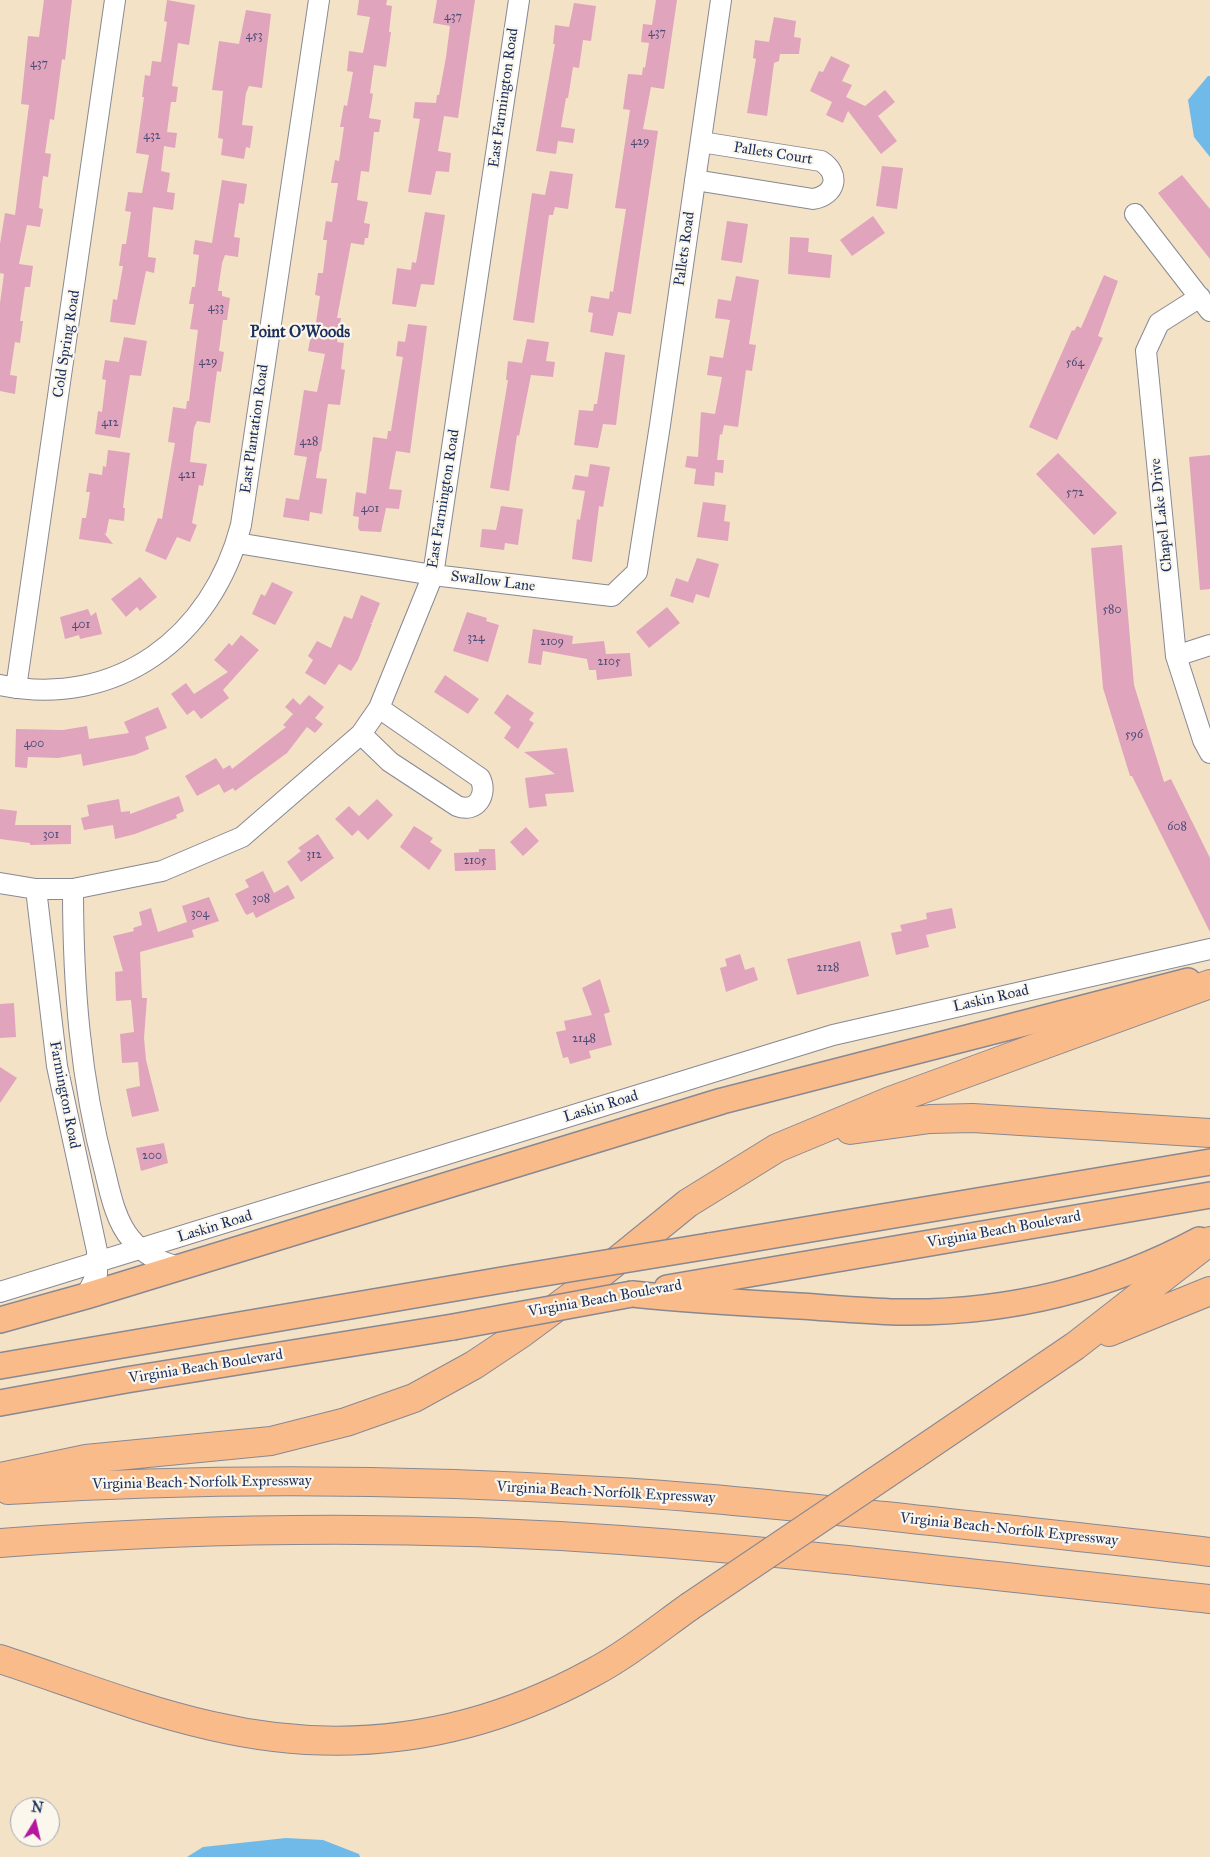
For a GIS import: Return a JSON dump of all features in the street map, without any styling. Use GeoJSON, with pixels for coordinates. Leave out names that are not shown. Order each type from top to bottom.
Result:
{"type":"FeatureCollection","features":[{"type":"Feature","properties":{"kind":"highway"},"geometry":{"type":"LineString","coordinates":[[0,1477],[86,1459],[271,1441],[346,1422],[414,1398],[522,1334],[592,1281],[688,1202],[777,1148],[890,1101],[1210,984]]}},
{"type":"Feature","properties":{"kind":"highway"},"geometry":{"type":"LineString","coordinates":[[777,1148],[860,1127],[930,1119],[992,1118],[1210,1133]]}},
{"type":"Feature","properties":{"kind":"highway"},"geometry":{"type":"LineString","coordinates":[[0,1660],[212,1726],[279,1738],[313,1741],[359,1741],[404,1737],[453,1729],[500,1715],[548,1696],[594,1672],[1075,1346],[1210,1241]]}},
{"type":"Feature","properties":{"kind":"highway"},"geometry":{"type":"LineString","coordinates":[[1075,1346],[1210,1291]]}},
{"type":"Feature","properties":{"kind":"highway","name":"Virginia Beach-Norfolk Expressway"},"geometry":{"type":"LineString","coordinates":[[0,1490],[163,1482],[276,1481],[446,1484],[610,1491],[737,1501],[1210,1552]]}},
{"type":"Feature","properties":{"kind":"highway"},"geometry":{"type":"LineString","coordinates":[[0,1543],[176,1533],[316,1531],[468,1533],[620,1540],[910,1567],[1210,1599]]}},
{"type":"Feature","properties":{"kind":"main road","name":"Laskin Road"},"geometry":{"type":"LineString","coordinates":[[0,1320],[86,1296],[722,1100],[1210,975]]}},
{"type":"Feature","properties":{"kind":"main road"},"geometry":{"type":"LineString","coordinates":[[0,1366],[1210,1162]]}},
{"type":"Feature","properties":{"kind":"main road","name":"Virginia Beach Boulevard"},"geometry":{"type":"LineString","coordinates":[[0,1403],[136,1378],[452,1327],[632,1294],[1210,1195]]}},
{"type":"Feature","properties":{"kind":"main road"},"geometry":{"type":"LineString","coordinates":[[632,1294],[897,1312],[1000,1307],[1040,1300],[1097,1284],[1136,1270],[1210,1234]]}},
{"type":"Feature","properties":{"kind":"street","name":"Cold Spring Road"},"geometry":{"type":"LineString","coordinates":[[8,687],[115,0]]}},
{"type":"Feature","properties":{"kind":"street","name":"East Plantation Road"},"geometry":{"type":"LineString","coordinates":[[8,687],[46,690],[79,687],[101,682],[141,665],[186,630],[204,609],[219,585],[237,543],[241,525],[319,0]]}},
{"type":"Feature","properties":{"kind":"street","name":"East Farmington Road"},"geometry":{"type":"LineString","coordinates":[[0,883],[36,889],[73,889],[162,871],[242,837],[361,734],[379,708],[433,575],[518,0]]}},
{"type":"Feature","properties":{"kind":"street","name":"Pallets Road"},"geometry":{"type":"LineString","coordinates":[[649,498],[721,0]]}},
{"type":"Feature","properties":{"kind":"street","name":"Pallets Court"},"geometry":{"type":"LineString","coordinates":[[695,180],[812,199],[828,193],[833,184],[833,175],[828,166],[821,161],[701,142]]}},
{"type":"Feature","properties":{"kind":"street","name":"Chapel Lake Drive"},"geometry":{"type":"LineString","coordinates":[[1135,214],[1205,304],[1159,322],[1146,351],[1176,656],[1203,740],[1210,753]]}},
{"type":"Feature","properties":{"kind":"street","name":"Swallow Lane"},"geometry":{"type":"LineString","coordinates":[[237,543],[433,575],[612,596],[637,572],[649,498]]}},
{"type":"Feature","properties":{"kind":"street"},"geometry":{"type":"LineString","coordinates":[[1176,656],[1210,644]]}},
{"type":"Feature","properties":{"kind":"street"},"geometry":{"type":"LineString","coordinates":[[361,734],[390,762],[458,806],[470,808],[479,802],[484,794],[484,785],[480,778],[379,708]]}},
{"type":"Feature","properties":{"kind":"street","name":"Farmington Road"},"geometry":{"type":"LineString","coordinates":[[36,889],[57,1066],[98,1251],[97,1274],[86,1296]]}},
{"type":"Feature","properties":{"kind":"street","name":"Farmington Road"},"geometry":{"type":"LineString","coordinates":[[73,889],[73,951],[76,1012],[86,1092],[109,1191],[129,1238],[141,1250],[164,1263],[179,1267]]}},
{"type":"Feature","properties":{"kind":"street","name":"Laskin Road"},"geometry":{"type":"LineString","coordinates":[[0,1292],[833,1035],[1210,949]]}},
{"type":"Feature","properties":{"kind":"water"},"geometry":{"type":"Polygon","coordinates":[[[1210,76],[1210,157],[1194,137],[1188,100],[1210,76]]]}},
{"type":"Feature","properties":{"kind":"water"},"geometry":{"type":"Polygon","coordinates":[[[286,1838],[323,1840],[359,1854],[360,1857],[187,1857],[203,1847],[286,1838]]]}},
{"type":"Feature","properties":{"kind":"building"},"geometry":{"type":"Polygon","coordinates":[[[44,0],[72,0],[65,60],[62,59],[54,120],[50,119],[45,153],[51,154],[48,177],[43,176],[39,208],[43,209],[40,227],[27,225],[19,264],[33,266],[30,287],[25,287],[20,321],[23,321],[20,343],[15,342],[10,375],[17,376],[15,394],[0,391],[0,303],[4,274],[0,273],[0,244],[5,213],[15,215],[29,105],[21,104],[28,36],[39,37],[44,0]]]}},
{"type":"Feature","properties":{"kind":"building"},"geometry":{"type":"Polygon","coordinates":[[[167,0],[195,5],[189,45],[178,43],[172,86],[178,87],[176,102],[171,102],[167,132],[177,133],[175,148],[164,146],[161,171],[170,173],[167,192],[175,193],[173,210],[153,207],[148,257],[156,258],[154,273],[146,271],[135,325],[110,322],[113,299],[117,300],[123,266],[119,266],[122,244],[126,244],[131,212],[125,211],[128,192],[142,193],[149,155],[136,153],[144,97],[142,97],[145,75],[150,76],[152,61],[161,62],[167,22],[164,21],[167,0]]]}},
{"type":"Feature","properties":{"kind":"building"},"geometry":{"type":"Polygon","coordinates":[[[359,0],[387,0],[386,5],[392,6],[389,32],[391,32],[386,67],[374,65],[370,93],[373,94],[369,118],[381,120],[379,132],[374,132],[369,172],[361,171],[357,200],[368,202],[364,223],[370,224],[368,238],[365,238],[364,245],[351,243],[337,318],[341,318],[337,342],[344,343],[341,369],[345,370],[340,405],[328,404],[320,451],[316,478],[327,479],[322,514],[310,512],[309,521],[283,517],[286,498],[299,500],[307,457],[294,455],[304,390],[317,392],[325,354],[308,351],[312,329],[315,329],[320,296],[315,295],[318,273],[323,273],[327,240],[323,240],[326,221],[332,222],[338,183],[331,183],[335,160],[339,161],[344,127],[340,127],[344,105],[347,106],[353,72],[347,71],[349,51],[363,53],[370,17],[357,15],[359,0]]]}},
{"type":"Feature","properties":{"kind":"building"},"geometry":{"type":"Polygon","coordinates":[[[437,0],[475,0],[458,118],[444,116],[438,151],[451,153],[449,172],[436,171],[431,195],[408,192],[420,119],[413,118],[415,102],[436,103],[446,57],[450,26],[433,23],[437,0]]]}},
{"type":"Feature","properties":{"kind":"building"},"geometry":{"type":"Polygon","coordinates":[[[656,0],[677,0],[664,89],[651,87],[643,129],[658,131],[631,314],[618,312],[613,336],[590,332],[593,313],[588,312],[591,296],[609,299],[610,291],[613,292],[626,209],[615,208],[630,110],[623,109],[628,74],[642,75],[643,67],[645,68],[649,43],[641,42],[643,24],[652,25],[656,0]]]}},
{"type":"Feature","properties":{"kind":"building"},"geometry":{"type":"Polygon","coordinates":[[[574,3],[596,6],[591,41],[583,40],[579,68],[573,67],[561,127],[575,129],[573,143],[558,141],[556,154],[536,151],[555,44],[553,44],[555,25],[569,27],[574,3]]]}},
{"type":"Feature","properties":{"kind":"building"},"geometry":{"type":"Polygon","coordinates":[[[246,10],[271,14],[262,88],[249,86],[246,93],[242,125],[253,126],[250,148],[246,147],[244,159],[221,155],[223,139],[218,138],[223,91],[212,90],[219,41],[239,44],[246,10]]]}},
{"type":"Feature","properties":{"kind":"building"},"geometry":{"type":"Polygon","coordinates":[[[774,17],[796,21],[794,37],[801,38],[799,54],[780,54],[779,61],[774,63],[767,116],[747,113],[756,59],[753,58],[755,40],[769,42],[774,17]]]}},
{"type":"Feature","properties":{"kind":"building"},"geometry":{"type":"Polygon","coordinates":[[[831,56],[850,65],[842,81],[852,85],[846,97],[865,106],[885,90],[895,102],[878,116],[897,141],[881,154],[848,111],[843,123],[826,115],[832,102],[810,91],[819,71],[823,72],[831,56]]]}},
{"type":"Feature","properties":{"kind":"building"},"geometry":{"type":"Polygon","coordinates":[[[882,166],[903,168],[897,209],[876,206],[882,166]]]}},
{"type":"Feature","properties":{"kind":"building"},"geometry":{"type":"Polygon","coordinates":[[[550,171],[573,174],[568,209],[555,207],[553,215],[549,215],[534,323],[513,320],[532,193],[545,195],[550,171]]]}},
{"type":"Feature","properties":{"kind":"building"},"geometry":{"type":"Polygon","coordinates":[[[1182,175],[1210,209],[1210,259],[1158,193],[1182,175]]]}},
{"type":"Feature","properties":{"kind":"building"},"geometry":{"type":"Polygon","coordinates":[[[222,180],[247,184],[244,204],[239,203],[234,237],[240,238],[238,257],[225,255],[218,291],[222,291],[222,296],[230,298],[227,320],[223,320],[219,351],[224,352],[221,372],[217,371],[210,423],[197,421],[194,428],[190,462],[207,464],[203,486],[199,485],[192,523],[197,525],[190,542],[177,537],[166,560],[145,551],[158,518],[162,519],[175,443],[168,442],[173,407],[186,409],[187,401],[189,401],[198,330],[190,329],[194,304],[189,304],[192,287],[195,287],[199,255],[193,254],[195,240],[212,243],[222,180]]]}},
{"type":"Feature","properties":{"kind":"building"},"geometry":{"type":"Polygon","coordinates":[[[425,212],[445,215],[434,285],[421,284],[416,307],[392,304],[397,268],[411,270],[412,262],[416,263],[425,212]]]}},
{"type":"Feature","properties":{"kind":"building"},"geometry":{"type":"Polygon","coordinates":[[[873,216],[885,233],[852,256],[840,240],[873,216]]]}},
{"type":"Feature","properties":{"kind":"building"},"geometry":{"type":"Polygon","coordinates":[[[727,221],[748,224],[742,263],[721,260],[727,221]]]}},
{"type":"Feature","properties":{"kind":"building"},"geometry":{"type":"Polygon","coordinates":[[[790,237],[809,238],[808,252],[832,255],[830,278],[788,274],[790,237]]]}},
{"type":"Feature","properties":{"kind":"building"},"geometry":{"type":"Polygon","coordinates":[[[1104,275],[1118,281],[1098,336],[1103,338],[1057,440],[1029,427],[1072,330],[1074,331],[1077,326],[1081,328],[1104,275]]]}},
{"type":"Feature","properties":{"kind":"building"},"geometry":{"type":"Polygon","coordinates":[[[736,276],[759,280],[749,344],[756,345],[752,371],[746,370],[738,427],[724,425],[722,435],[720,434],[717,460],[724,460],[723,473],[715,472],[714,486],[694,484],[696,469],[685,467],[687,456],[698,457],[701,412],[715,414],[722,377],[707,375],[710,356],[723,358],[730,320],[715,318],[718,299],[731,301],[736,276]]]}},
{"type":"Feature","properties":{"kind":"building"},"geometry":{"type":"Polygon","coordinates":[[[408,324],[427,326],[410,453],[396,451],[389,489],[402,490],[399,509],[386,508],[381,532],[360,531],[358,528],[359,517],[353,516],[356,492],[366,494],[373,437],[387,439],[388,431],[391,431],[403,357],[396,356],[398,341],[405,342],[408,324]]]}},
{"type":"Feature","properties":{"kind":"building"},"geometry":{"type":"Polygon","coordinates":[[[124,337],[147,341],[141,376],[130,375],[120,438],[95,434],[98,411],[102,412],[106,380],[102,379],[105,360],[119,362],[124,337]]]}},
{"type":"Feature","properties":{"kind":"building"},"geometry":{"type":"Polygon","coordinates":[[[527,339],[549,342],[546,361],[555,362],[553,377],[531,375],[519,436],[517,435],[509,491],[490,488],[508,380],[506,380],[508,361],[522,363],[527,339]]]}},
{"type":"Feature","properties":{"kind":"building"},"geometry":{"type":"Polygon","coordinates":[[[605,352],[625,355],[616,425],[603,424],[598,448],[574,445],[579,410],[593,411],[594,404],[597,404],[605,352]]]}},
{"type":"Feature","properties":{"kind":"building"},"geometry":{"type":"Polygon","coordinates":[[[108,450],[130,453],[123,508],[125,508],[124,521],[109,519],[106,534],[104,533],[113,544],[79,539],[82,518],[86,518],[90,492],[86,492],[89,473],[102,475],[103,466],[106,467],[108,450]]]}},
{"type":"Feature","properties":{"kind":"building"},"geometry":{"type":"Polygon","coordinates":[[[1058,453],[1117,513],[1094,535],[1036,474],[1058,453]]]}},
{"type":"Feature","properties":{"kind":"building"},"geometry":{"type":"Polygon","coordinates":[[[1210,455],[1210,589],[1200,590],[1189,457],[1210,455]]]}},
{"type":"Feature","properties":{"kind":"building"},"geometry":{"type":"Polygon","coordinates":[[[590,464],[610,467],[603,507],[599,506],[592,562],[572,559],[577,519],[580,520],[585,491],[572,489],[575,475],[588,477],[590,464]]]}},
{"type":"Feature","properties":{"kind":"building"},"geometry":{"type":"Polygon","coordinates":[[[703,502],[726,505],[724,521],[730,522],[728,541],[697,537],[703,502]]]}},
{"type":"Feature","properties":{"kind":"building"},"geometry":{"type":"Polygon","coordinates":[[[501,506],[523,509],[518,545],[505,543],[504,550],[480,547],[482,529],[496,530],[501,506]]]}},
{"type":"Feature","properties":{"kind":"building"},"geometry":{"type":"Polygon","coordinates":[[[1122,545],[1134,685],[1164,782],[1171,779],[1210,858],[1210,932],[1132,776],[1130,776],[1103,688],[1091,548],[1122,545]]]}},
{"type":"Feature","properties":{"kind":"building"},"geometry":{"type":"Polygon","coordinates":[[[697,558],[719,564],[709,598],[696,594],[693,603],[670,596],[676,578],[688,582],[697,558]]]}},
{"type":"Feature","properties":{"kind":"building"},"geometry":{"type":"Polygon","coordinates":[[[140,577],[157,597],[140,611],[137,607],[126,617],[111,599],[140,577]]]}},
{"type":"Feature","properties":{"kind":"building"},"geometry":{"type":"Polygon","coordinates":[[[272,582],[293,592],[275,625],[252,614],[261,594],[265,596],[272,582]]]}},
{"type":"Feature","properties":{"kind":"building"},"geometry":{"type":"Polygon","coordinates":[[[361,595],[380,603],[372,623],[370,623],[372,624],[358,660],[351,671],[339,664],[325,685],[305,673],[313,660],[308,656],[317,641],[331,648],[344,616],[352,619],[361,595]]]}},
{"type":"Feature","properties":{"kind":"building"},"geometry":{"type":"Polygon","coordinates":[[[667,607],[680,623],[649,648],[636,632],[667,607]]]}},
{"type":"Feature","properties":{"kind":"building"},"geometry":{"type":"Polygon","coordinates":[[[88,609],[91,616],[96,612],[102,634],[80,639],[79,635],[65,639],[60,617],[88,609]]]}},
{"type":"Feature","properties":{"kind":"building"},"geometry":{"type":"Polygon","coordinates":[[[467,612],[487,618],[486,621],[499,625],[488,662],[453,651],[467,612]]]}},
{"type":"Feature","properties":{"kind":"building"},"geometry":{"type":"Polygon","coordinates":[[[533,629],[573,636],[572,644],[604,641],[606,654],[630,653],[632,676],[597,680],[596,670],[589,670],[587,659],[543,651],[541,665],[528,663],[533,629]]]}},
{"type":"Feature","properties":{"kind":"building"},"geometry":{"type":"Polygon","coordinates":[[[241,635],[259,650],[223,690],[229,698],[201,719],[194,710],[187,715],[171,694],[186,683],[194,694],[228,672],[214,660],[229,643],[232,646],[241,635]]]}},
{"type":"Feature","properties":{"kind":"building"},"geometry":{"type":"Polygon","coordinates":[[[445,675],[479,699],[468,714],[434,692],[445,675]]]}},
{"type":"Feature","properties":{"kind":"building"},"geometry":{"type":"Polygon","coordinates":[[[507,694],[534,713],[529,720],[534,723],[518,749],[504,738],[511,727],[494,713],[507,694]]]}},
{"type":"Feature","properties":{"kind":"building"},"geometry":{"type":"Polygon","coordinates":[[[309,695],[324,707],[315,718],[323,724],[315,733],[307,727],[287,753],[235,791],[233,788],[224,793],[219,784],[197,796],[185,776],[216,758],[223,769],[230,765],[232,769],[286,727],[283,725],[293,714],[285,707],[293,698],[300,705],[309,695]]]}},
{"type":"Feature","properties":{"kind":"building"},"geometry":{"type":"Polygon","coordinates":[[[158,707],[167,728],[145,737],[149,749],[135,755],[83,766],[81,754],[58,758],[28,757],[27,768],[15,767],[16,729],[63,730],[87,726],[89,739],[129,733],[124,722],[158,707]]]}},
{"type":"Feature","properties":{"kind":"building"},"geometry":{"type":"Polygon","coordinates":[[[567,748],[574,792],[545,794],[547,806],[529,808],[525,778],[555,774],[524,752],[567,748]]]}},
{"type":"Feature","properties":{"kind":"building"},"geometry":{"type":"Polygon","coordinates":[[[179,796],[184,811],[176,815],[177,818],[135,834],[115,839],[113,825],[84,830],[81,818],[89,816],[87,805],[119,799],[121,812],[130,811],[130,814],[179,796]]]}},
{"type":"Feature","properties":{"kind":"building"},"geometry":{"type":"Polygon","coordinates":[[[377,799],[393,815],[368,840],[358,830],[352,836],[335,819],[349,806],[359,816],[377,799]]]}},
{"type":"Feature","properties":{"kind":"building"},"geometry":{"type":"Polygon","coordinates":[[[0,809],[17,811],[15,825],[71,825],[71,844],[30,845],[30,843],[0,839],[0,809]]]}},
{"type":"Feature","properties":{"kind":"building"},"geometry":{"type":"Polygon","coordinates":[[[414,826],[433,838],[430,842],[442,850],[429,870],[400,847],[414,826]]]}},
{"type":"Feature","properties":{"kind":"building"},"geometry":{"type":"Polygon","coordinates":[[[526,827],[539,841],[523,856],[510,842],[526,827]]]}},
{"type":"Feature","properties":{"kind":"building"},"geometry":{"type":"Polygon","coordinates":[[[318,834],[334,858],[301,882],[287,862],[301,851],[298,848],[318,834]]]}},
{"type":"Feature","properties":{"kind":"building"},"geometry":{"type":"Polygon","coordinates":[[[479,849],[495,849],[496,870],[455,871],[454,853],[479,852],[479,849]]]}},
{"type":"Feature","properties":{"kind":"building"},"geometry":{"type":"Polygon","coordinates":[[[263,871],[274,893],[288,885],[295,898],[256,918],[253,912],[247,915],[245,913],[235,894],[249,887],[245,880],[263,871]]]}},
{"type":"Feature","properties":{"kind":"building"},"geometry":{"type":"Polygon","coordinates":[[[209,897],[219,921],[192,930],[194,937],[140,952],[142,998],[147,998],[144,1038],[146,1060],[159,1111],[132,1117],[126,1089],[140,1086],[138,1062],[122,1063],[120,1034],[134,1032],[131,1000],[116,1001],[115,972],[123,971],[113,936],[134,931],[133,928],[142,925],[139,912],[151,908],[158,932],[187,922],[182,906],[209,897]]]}},
{"type":"Feature","properties":{"kind":"building"},"geometry":{"type":"Polygon","coordinates":[[[952,908],[956,928],[926,935],[929,947],[896,955],[891,933],[902,931],[900,925],[927,919],[926,913],[952,908]]]}},
{"type":"Feature","properties":{"kind":"building"},"geometry":{"type":"Polygon","coordinates":[[[860,941],[869,976],[797,995],[787,959],[860,941]]]}},
{"type":"Feature","properties":{"kind":"building"},"geometry":{"type":"Polygon","coordinates":[[[740,954],[745,970],[754,967],[758,980],[726,992],[720,968],[727,966],[725,959],[740,954]]]}},
{"type":"Feature","properties":{"kind":"building"},"geometry":{"type":"Polygon","coordinates":[[[600,979],[610,1012],[604,1014],[612,1045],[589,1051],[591,1058],[570,1064],[568,1057],[563,1058],[556,1032],[566,1030],[564,1021],[592,1015],[582,988],[600,979]]]}},
{"type":"Feature","properties":{"kind":"building"},"geometry":{"type":"Polygon","coordinates":[[[14,1003],[16,1037],[0,1038],[0,1004],[14,1003]]]}},
{"type":"Feature","properties":{"kind":"building"},"geometry":{"type":"Polygon","coordinates":[[[0,1067],[17,1078],[0,1103],[0,1067]]]}},
{"type":"Feature","properties":{"kind":"building"},"geometry":{"type":"Polygon","coordinates":[[[164,1143],[168,1163],[141,1171],[136,1148],[164,1143]]]}},
{"type":"Feature","properties":{"kind":"district","name":"Point O'Woods"},"geometry":{"type":"Point","coordinates":[300,333]}}]}
